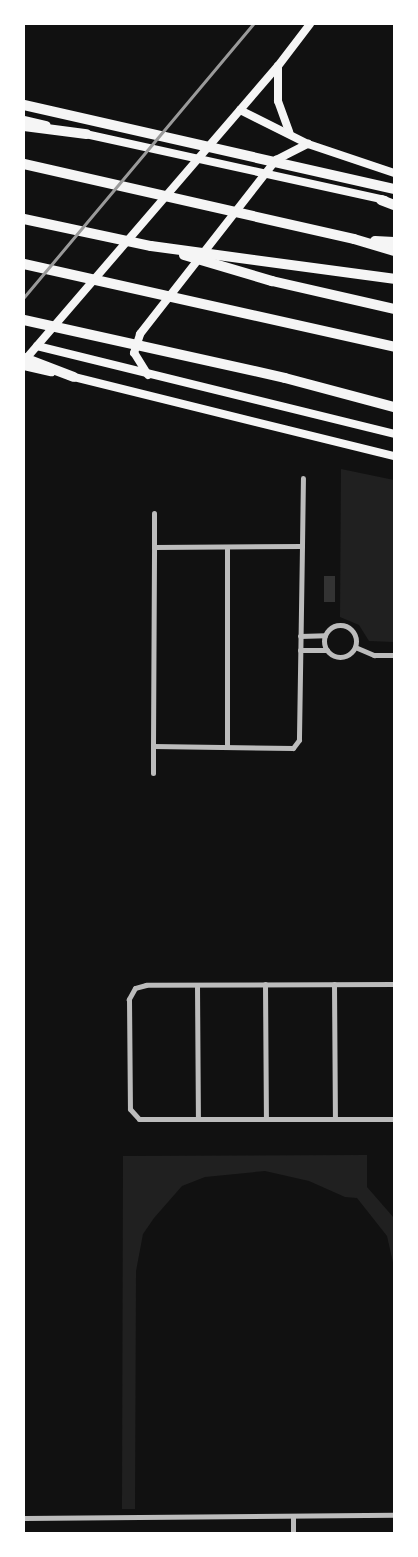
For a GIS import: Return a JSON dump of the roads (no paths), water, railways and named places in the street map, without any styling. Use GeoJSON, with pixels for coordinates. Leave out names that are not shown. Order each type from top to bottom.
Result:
{"type":"FeatureCollection","features":[{"type":"Feature","properties":{"kind":"highway"},"geometry":{"type":"LineString","coordinates":[[24,105],[394,189]]}},
{"type":"Feature","properties":{"kind":"highway"},"geometry":{"type":"LineString","coordinates":[[24,126],[86,134]]}},
{"type":"Feature","properties":{"kind":"highway"},"geometry":{"type":"LineString","coordinates":[[24,164],[354,239],[394,251]]}},
{"type":"Feature","properties":{"kind":"highway"},"geometry":{"type":"LineString","coordinates":[[381,200],[394,205]]}},
{"type":"Feature","properties":{"kind":"highway"},"geometry":{"type":"LineString","coordinates":[[24,219],[152,246],[394,279]]}},
{"type":"Feature","properties":{"kind":"highway"},"geometry":{"type":"LineString","coordinates":[[354,239],[394,242]]}},
{"type":"Feature","properties":{"kind":"highway"},"geometry":{"type":"LineString","coordinates":[[152,246],[272,281],[394,309]]}},
{"type":"Feature","properties":{"kind":"highway"},"geometry":{"type":"LineString","coordinates":[[24,264],[394,347]]}},
{"type":"Feature","properties":{"kind":"highway"},"geometry":{"type":"LineString","coordinates":[[24,320],[285,378],[394,407]]}},
{"type":"Feature","properties":{"kind":"highway"},"geometry":{"type":"LineString","coordinates":[[24,360],[74,377]]}},
{"type":"Feature","properties":{"kind":"main road"},"geometry":{"type":"LineString","coordinates":[[24,360],[278,66],[310,24]]}},
{"type":"Feature","properties":{"kind":"main road"},"geometry":{"type":"LineString","coordinates":[[278,66],[278,101],[289,132]]}},
{"type":"Feature","properties":{"kind":"main road"},"geometry":{"type":"LineString","coordinates":[[240,110],[289,132],[308,144],[394,173]]}},
{"type":"Feature","properties":{"kind":"main road"},"geometry":{"type":"LineString","coordinates":[[24,120],[381,200],[394,201]]}},
{"type":"Feature","properties":{"kind":"main road"},"geometry":{"type":"LineString","coordinates":[[149,375],[134,353],[140,334],[276,160],[308,144]]}},
{"type":"Feature","properties":{"kind":"main road"},"geometry":{"type":"LineString","coordinates":[[37,346],[394,434]]}},
{"type":"Feature","properties":{"kind":"main road"},"geometry":{"type":"LineString","coordinates":[[24,366],[198,406],[394,456]]}},
{"type":"Feature","properties":{"kind":"street"},"geometry":{"type":"LineString","coordinates":[[153,746],[293,748],[299,740],[303,478]]}},
{"type":"Feature","properties":{"kind":"street"},"geometry":{"type":"LineString","coordinates":[[153,773],[154,514]]}},
{"type":"Feature","properties":{"kind":"street"},"geometry":{"type":"LineString","coordinates":[[154,547],[302,546]]}},
{"type":"Feature","properties":{"kind":"street"},"geometry":{"type":"LineString","coordinates":[[227,547],[227,747]]}},
{"type":"Feature","properties":{"kind":"street"},"geometry":{"type":"LineString","coordinates":[[300,636],[325,635],[337,626],[348,628],[355,636],[355,647],[349,655],[339,657],[326,650],[300,650]]}},
{"type":"Feature","properties":{"kind":"street"},"geometry":{"type":"LineString","coordinates":[[325,635],[326,650]]}},
{"type":"Feature","properties":{"kind":"street"},"geometry":{"type":"LineString","coordinates":[[355,647],[374,655],[394,655]]}},
{"type":"Feature","properties":{"kind":"street"},"geometry":{"type":"LineString","coordinates":[[265,984],[266,1119]]}},
{"type":"Feature","properties":{"kind":"street"},"geometry":{"type":"LineString","coordinates":[[334,984],[335,1119]]}},
{"type":"Feature","properties":{"kind":"street"},"geometry":{"type":"LineString","coordinates":[[394,984],[146,985],[130,993],[129,1092],[130,1109],[139,1119],[394,1118]]}},
{"type":"Feature","properties":{"kind":"street"},"geometry":{"type":"LineString","coordinates":[[197,985],[198,1119]]}},
{"type":"Feature","properties":{"kind":"street"},"geometry":{"type":"LineString","coordinates":[[24,1518],[394,1515]]}},
{"type":"Feature","properties":{"kind":"street"},"geometry":{"type":"LineString","coordinates":[[293,1516],[293,1533]]}},
{"type":"Feature","properties":{"kind":"railway"},"geometry":{"type":"LineString","coordinates":[[24,297],[253,24]]}}]}
